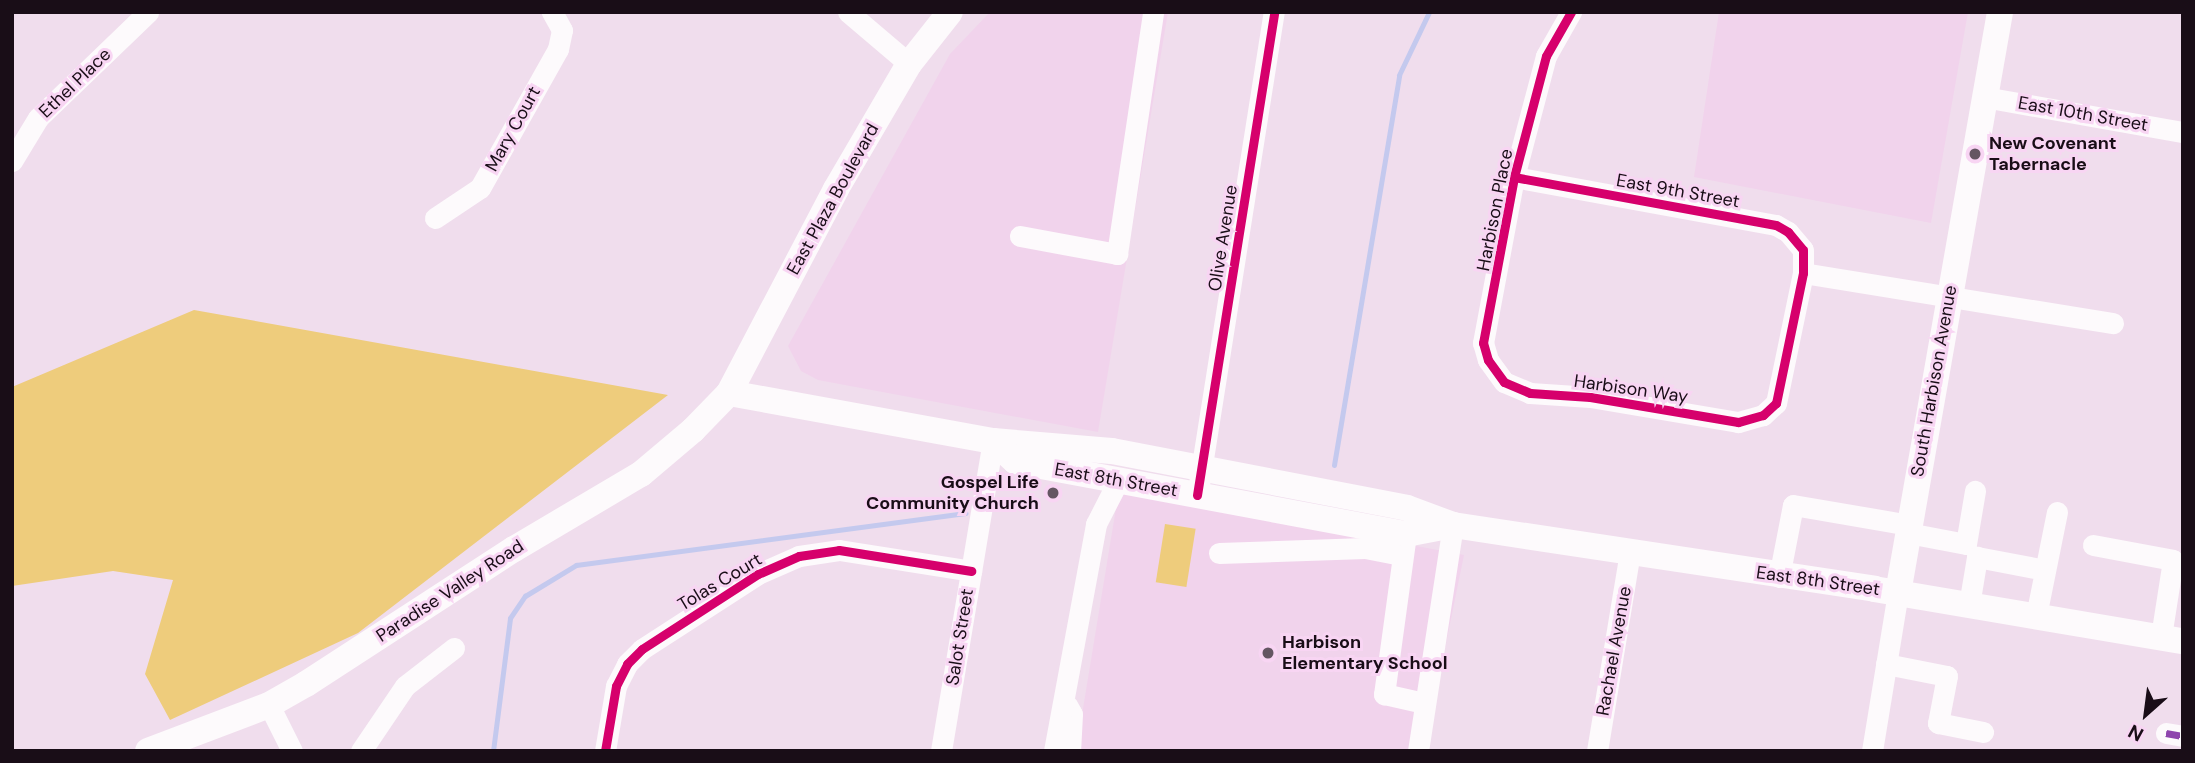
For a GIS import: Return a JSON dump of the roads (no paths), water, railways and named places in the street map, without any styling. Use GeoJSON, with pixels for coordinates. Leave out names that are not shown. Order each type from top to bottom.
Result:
{"type":"FeatureCollection","features":[{"type":"Feature","properties":{"kind":"main road","name":"East Plaza Boulevard"},"geometry":{"type":"LineString","coordinates":[[729,393],[833,195],[909,64],[950,12]]}},
{"type":"Feature","properties":{"kind":"main road","name":"South Harbison Avenue"},"geometry":{"type":"LineString","coordinates":[[1898,593],[2000,12]]}},
{"type":"Feature","properties":{"kind":"main road","name":"East 8th Street"},"geometry":{"type":"LineString","coordinates":[[729,393],[993,441],[1070,444],[1202,468],[1408,508],[1453,525],[1630,551],[1779,577],[1898,593],[2172,639]]}},
{"type":"Feature","properties":{"kind":"main road","name":"Paradise Valley Road"},"geometry":{"type":"LineString","coordinates":[[148,751],[269,705],[641,474],[729,393]]}},
{"type":"Feature","properties":{"kind":"main road","name":"East 8th Street"},"geometry":{"type":"LineString","coordinates":[[993,441],[1015,461],[1197,495],[1404,545],[1453,525]]}},
{"type":"Feature","properties":{"kind":"street","name":"Ethel Place"},"geometry":{"type":"LineString","coordinates":[[12,161],[38,118],[148,12]]}},
{"type":"Feature","properties":{"kind":"street"},"geometry":{"type":"LineString","coordinates":[[848,12],[909,64]]}},
{"type":"Feature","properties":{"kind":"street"},"geometry":{"type":"LineString","coordinates":[[1020,236],[1117,254],[1153,12]]}},
{"type":"Feature","properties":{"kind":"street","name":"Olive Avenue"},"geometry":{"type":"LineString","coordinates":[[1197,495],[1274,12]]}},
{"type":"Feature","properties":{"kind":"street","name":"Harbison Place"},"geometry":{"type":"LineString","coordinates":[[1497,375],[1483,343],[1514,177],[1546,56],[1571,12]]}},
{"type":"Feature","properties":{"kind":"street","name":"Mary Court"},"geometry":{"type":"LineString","coordinates":[[435,218],[480,188],[558,49],[562,30],[555,16]]}},
{"type":"Feature","properties":{"kind":"street","name":"East 10th Street"},"geometry":{"type":"LineString","coordinates":[[1984,97],[2183,131]]}},
{"type":"Feature","properties":{"kind":"street","name":"East 9th Street"},"geometry":{"type":"LineString","coordinates":[[1514,177],[1776,225],[1803,250],[1803,273]]}},
{"type":"Feature","properties":{"kind":"street"},"geometry":{"type":"LineString","coordinates":[[1803,273],[1950,294],[2113,323]]}},
{"type":"Feature","properties":{"kind":"street","name":"Harbison Way"},"geometry":{"type":"LineString","coordinates":[[1497,375],[1530,393],[1590,397],[1738,422],[1763,415],[1776,403],[1803,273]]}},
{"type":"Feature","properties":{"kind":"street","name":"Salot Street"},"geometry":{"type":"LineString","coordinates":[[942,751],[993,441]]}},
{"type":"Feature","properties":{"kind":"street"},"geometry":{"type":"LineString","coordinates":[[1054,751],[1096,524],[1119,479]]}},
{"type":"Feature","properties":{"kind":"street"},"geometry":{"type":"LineString","coordinates":[[1969,605],[1975,491]]}},
{"type":"Feature","properties":{"kind":"street"},"geometry":{"type":"LineString","coordinates":[[1779,577],[1793,505],[1909,529],[1971,551],[2045,570]]}},
{"type":"Feature","properties":{"kind":"street"},"geometry":{"type":"LineString","coordinates":[[2036,616],[2057,512]]}},
{"type":"Feature","properties":{"kind":"street"},"geometry":{"type":"LineString","coordinates":[[1419,751],[1424,703],[1453,525]]}},
{"type":"Feature","properties":{"kind":"street"},"geometry":{"type":"LineString","coordinates":[[1219,553],[1404,545],[1384,694],[1424,703]]}},
{"type":"Feature","properties":{"kind":"street"},"geometry":{"type":"LineString","coordinates":[[2094,545],[2173,560],[2172,639]]}},
{"type":"Feature","properties":{"kind":"street","name":"Tolas Court"},"geometry":{"type":"LineString","coordinates":[[605,751],[616,686],[627,664],[642,649],[758,574],[799,556],[839,550],[971,571]]}},
{"type":"Feature","properties":{"kind":"street","name":"Rachael Avenue"},"geometry":{"type":"LineString","coordinates":[[1597,751],[1630,551]]}},
{"type":"Feature","properties":{"kind":"street","name":"South Harbison Avenue"},"geometry":{"type":"LineString","coordinates":[[1872,751],[1898,593]]}},
{"type":"Feature","properties":{"kind":"street"},"geometry":{"type":"LineString","coordinates":[[361,751],[405,686],[454,648]]}},
{"type":"Feature","properties":{"kind":"street"},"geometry":{"type":"LineString","coordinates":[[1886,664],[1947,676],[1938,723],[1983,732]]}},
{"type":"Feature","properties":{"kind":"street"},"geometry":{"type":"LineString","coordinates":[[1063,698],[1072,714],[1070,751]]}},
{"type":"Feature","properties":{"kind":"street"},"geometry":{"type":"LineString","coordinates":[[269,705],[292,751]]}},
{"type":"Feature","properties":{"kind":"waterway"},"geometry":{"type":"LineString","coordinates":[[1334,465],[1399,75],[1429,12]]}},
{"type":"Feature","properties":{"kind":"waterway"},"geometry":{"type":"LineString","coordinates":[[493,751],[510,618],[525,596],[576,565],[966,513]]}},
{"type":"Feature","properties":{"kind":"place","name":"New Covenant Tabernacle"},"geometry":{"type":"Point","coordinates":[1975,154]}},
{"type":"Feature","properties":{"kind":"place","name":"Gospel Life Community Church"},"geometry":{"type":"Point","coordinates":[1053,493]}},
{"type":"Feature","properties":{"kind":"place","name":"Harbison Elementary School"},"geometry":{"type":"Point","coordinates":[1268,653]}}]}
